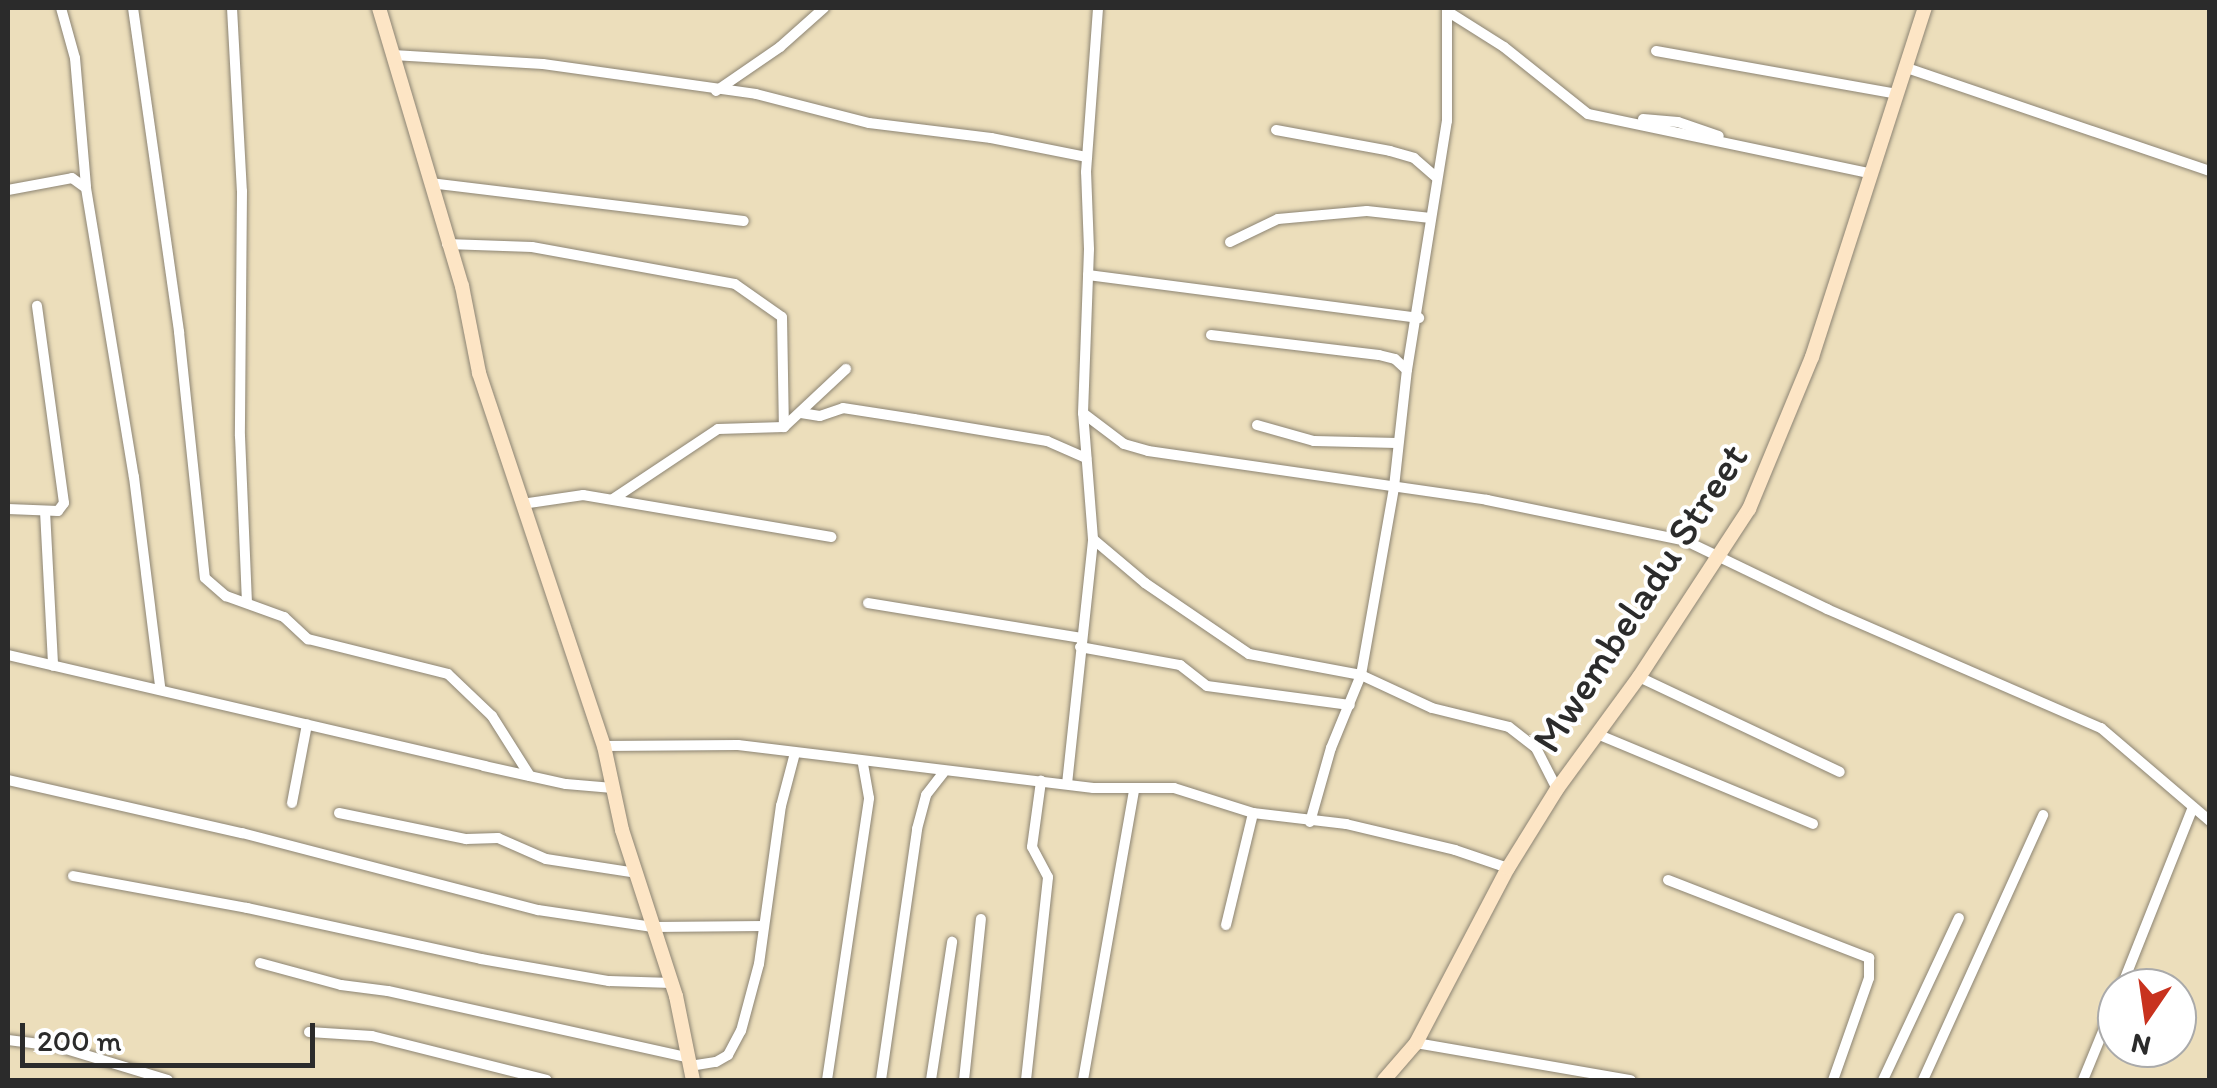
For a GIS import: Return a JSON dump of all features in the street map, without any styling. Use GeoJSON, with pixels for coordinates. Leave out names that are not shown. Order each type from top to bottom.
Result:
{"type":"FeatureCollection","features":[{"type":"Feature","properties":{"kind":"street"},"geometry":{"type":"LineString","coordinates":[[61,8],[77,74],[86,188],[134,477],[160,687]]}},
{"type":"Feature","properties":{"kind":"street"},"geometry":{"type":"LineString","coordinates":[[132,8],[179,332],[202,567],[212,588],[284,617],[308,639],[448,674],[492,716],[530,776]]}},
{"type":"Feature","properties":{"kind":"street"},"geometry":{"type":"LineString","coordinates":[[232,8],[242,191],[240,436],[247,602]]}},
{"type":"Feature","properties":{"kind":"street"},"geometry":{"type":"LineString","coordinates":[[380,8],[469,312],[478,373],[604,746],[636,873],[672,983],[691,1068]]}},
{"type":"Feature","properties":{"kind":"street"},"geometry":{"type":"LineString","coordinates":[[716,90],[780,46],[824,8]]}},
{"type":"Feature","properties":{"kind":"street"},"geometry":{"type":"LineString","coordinates":[[1067,784],[1093,538],[1083,413],[1087,157],[1098,8]]}},
{"type":"Feature","properties":{"kind":"street","name":"Mwembeladu Street"},"geometry":{"type":"LineString","coordinates":[[1384,1080],[1416,1043],[1508,868],[1558,789],[1639,677],[1749,510],[1781,441],[1812,357],[1868,173],[1925,8]]}},
{"type":"Feature","properties":{"kind":"street"},"geometry":{"type":"LineString","coordinates":[[1447,9],[1504,48],[1577,109],[1868,173]]}},
{"type":"Feature","properties":{"kind":"street"},"geometry":{"type":"LineString","coordinates":[[1310,822],[1330,748],[1361,675],[1394,487],[1396,443],[1419,318],[1436,177],[1447,121],[1447,9]]}},
{"type":"Feature","properties":{"kind":"street"},"geometry":{"type":"LineString","coordinates":[[1656,51],[1898,94]]}},
{"type":"Feature","properties":{"kind":"street"},"geometry":{"type":"LineString","coordinates":[[394,55],[543,64],[756,94],[870,123],[991,138],[1087,157]]}},
{"type":"Feature","properties":{"kind":"street"},"geometry":{"type":"LineString","coordinates":[[1904,66],[2210,171]]}},
{"type":"Feature","properties":{"kind":"street"},"geometry":{"type":"LineString","coordinates":[[1276,130],[1414,158],[1436,177]]}},
{"type":"Feature","properties":{"kind":"street"},"geometry":{"type":"LineString","coordinates":[[8,190],[72,178],[86,188]]}},
{"type":"Feature","properties":{"kind":"street"},"geometry":{"type":"LineString","coordinates":[[430,183],[744,221]]}},
{"type":"Feature","properties":{"kind":"street"},"geometry":{"type":"LineString","coordinates":[[1230,242],[1278,219],[1367,211],[1432,218]]}},
{"type":"Feature","properties":{"kind":"street"},"geometry":{"type":"LineString","coordinates":[[447,244],[532,247],[736,284],[782,318],[784,427]]}},
{"type":"Feature","properties":{"kind":"street"},"geometry":{"type":"LineString","coordinates":[[1088,275],[1419,318]]}},
{"type":"Feature","properties":{"kind":"street"},"geometry":{"type":"LineString","coordinates":[[8,509],[58,511],[64,499],[36,306]]}},
{"type":"Feature","properties":{"kind":"street"},"geometry":{"type":"LineString","coordinates":[[1211,335],[1380,355],[1407,370]]}},
{"type":"Feature","properties":{"kind":"street"},"geometry":{"type":"LineString","coordinates":[[612,500],[718,429],[784,427],[846,368]]}},
{"type":"Feature","properties":{"kind":"street"},"geometry":{"type":"LineString","coordinates":[[801,413],[820,416],[843,408],[900,416],[1047,441],[1086,458]]}},
{"type":"Feature","properties":{"kind":"street"},"geometry":{"type":"LineString","coordinates":[[1083,413],[1124,444],[1148,451],[1394,487],[1605,523],[1686,542],[1827,609],[2101,728],[2124,744],[2192,810],[2210,821]]}},
{"type":"Feature","properties":{"kind":"street"},"geometry":{"type":"LineString","coordinates":[[1257,424],[1314,441],[1396,443]]}},
{"type":"Feature","properties":{"kind":"street"},"geometry":{"type":"LineString","coordinates":[[522,504],[555,496],[612,500],[831,537]]}},
{"type":"Feature","properties":{"kind":"street"},"geometry":{"type":"LineString","coordinates":[[45,512],[54,666]]}},
{"type":"Feature","properties":{"kind":"street"},"geometry":{"type":"LineString","coordinates":[[1093,538],[1146,583],[1249,654],[1361,675],[1432,708],[1508,727],[1536,748],[1558,789]]}},
{"type":"Feature","properties":{"kind":"street"},"geometry":{"type":"LineString","coordinates":[[868,603],[1080,642],[1180,665],[1207,686],[1350,706]]}},
{"type":"Feature","properties":{"kind":"street"},"geometry":{"type":"LineString","coordinates":[[8,656],[160,687],[530,776],[612,788]]}},
{"type":"Feature","properties":{"kind":"street"},"geometry":{"type":"LineString","coordinates":[[1639,677],[1840,772]]}},
{"type":"Feature","properties":{"kind":"street"},"geometry":{"type":"LineString","coordinates":[[292,803],[307,724]]}},
{"type":"Feature","properties":{"kind":"street"},"geometry":{"type":"LineString","coordinates":[[1597,734],[1813,824]]}},
{"type":"Feature","properties":{"kind":"street"},"geometry":{"type":"LineString","coordinates":[[604,746],[704,744],[1134,792],[1188,790],[1253,813],[1346,824],[1455,850],[1508,868]]}},
{"type":"Feature","properties":{"kind":"street"},"geometry":{"type":"LineString","coordinates":[[260,963],[340,985],[388,991],[691,1068],[716,1062],[728,1054],[741,1030],[764,926],[781,806],[795,753]]}},
{"type":"Feature","properties":{"kind":"street"},"geometry":{"type":"LineString","coordinates":[[827,1080],[869,798],[864,762]]}},
{"type":"Feature","properties":{"kind":"street"},"geometry":{"type":"LineString","coordinates":[[882,1080],[917,830],[926,795],[943,773]]}},
{"type":"Feature","properties":{"kind":"street"},"geometry":{"type":"LineString","coordinates":[[8,780],[275,841],[538,910],[653,927],[764,926]]}},
{"type":"Feature","properties":{"kind":"street"},"geometry":{"type":"LineString","coordinates":[[1026,1080],[1048,877],[1032,847],[1041,781]]}},
{"type":"Feature","properties":{"kind":"street"},"geometry":{"type":"LineString","coordinates":[[1083,1080],[1134,792]]}},
{"type":"Feature","properties":{"kind":"street"},"geometry":{"type":"LineString","coordinates":[[2129,968],[2192,810]]}},
{"type":"Feature","properties":{"kind":"street"},"geometry":{"type":"LineString","coordinates":[[338,813],[466,839],[498,838],[546,859],[636,873]]}},
{"type":"Feature","properties":{"kind":"street"},"geometry":{"type":"LineString","coordinates":[[1226,925],[1253,813]]}},
{"type":"Feature","properties":{"kind":"street"},"geometry":{"type":"LineString","coordinates":[[1923,1080],[2043,815]]}},
{"type":"Feature","properties":{"kind":"street"},"geometry":{"type":"LineString","coordinates":[[72,876],[246,908],[480,959],[609,981],[672,983]]}},
{"type":"Feature","properties":{"kind":"street"},"geometry":{"type":"LineString","coordinates":[[1668,880],[1869,958],[1869,978],[1833,1080]]}},
{"type":"Feature","properties":{"kind":"street"},"geometry":{"type":"LineString","coordinates":[[964,1080],[981,918]]}},
{"type":"Feature","properties":{"kind":"street"},"geometry":{"type":"LineString","coordinates":[[1882,1080],[1959,918]]}},
{"type":"Feature","properties":{"kind":"street"},"geometry":{"type":"LineString","coordinates":[[931,1080],[952,942]]}},
{"type":"Feature","properties":{"kind":"street"},"geometry":{"type":"LineString","coordinates":[[310,1032],[372,1036],[547,1080]]}},
{"type":"Feature","properties":{"kind":"street"},"geometry":{"type":"LineString","coordinates":[[8,1040],[56,1046],[168,1080]]}},
{"type":"Feature","properties":{"kind":"street"},"geometry":{"type":"LineString","coordinates":[[1416,1043],[1631,1080]]}},
{"type":"Feature","properties":{"kind":"street"},"geometry":{"type":"LineString","coordinates":[[2083,1080],[2097,1046]]}}]}
